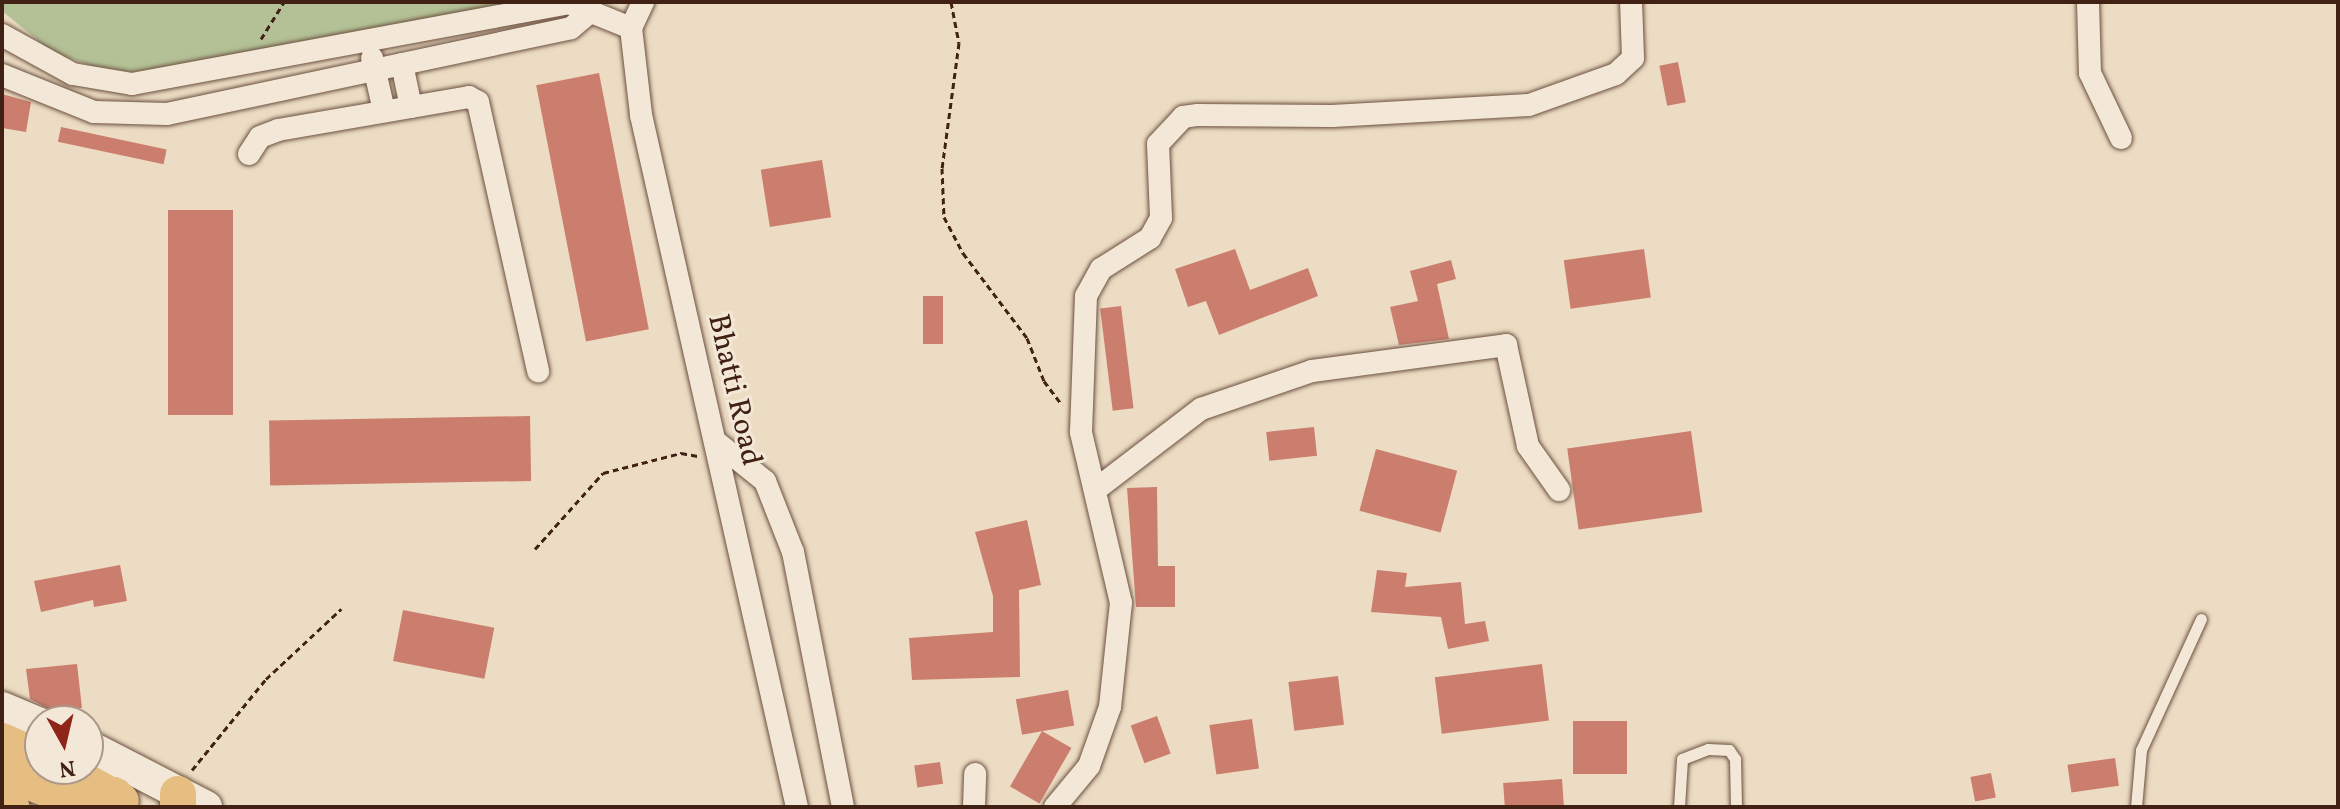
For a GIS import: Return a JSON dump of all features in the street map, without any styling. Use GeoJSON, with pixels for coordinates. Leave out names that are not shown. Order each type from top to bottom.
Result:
{"type":"FeatureCollection","features":[{"type":"Feature","properties":{"kind":"highway"},"geometry":{"type":"LineString","coordinates":[[2,769],[94,787]]}},
{"type":"Feature","properties":{"kind":"highway"},"geometry":{"type":"LineString","coordinates":[[2,804],[9,807]]}},
{"type":"Feature","properties":{"kind":"main road"},"geometry":{"type":"LineString","coordinates":[[2,741],[24,751]]}},
{"type":"Feature","properties":{"kind":"street"},"geometry":{"type":"LineString","coordinates":[[2,35],[73,74],[132,84],[275,61],[569,3],[631,28],[642,2]]}},
{"type":"Feature","properties":{"kind":"street"},"geometry":{"type":"LineString","coordinates":[[1055,807],[1089,766],[1110,707],[1121,603],[1080,418],[1086,296],[1101,269],[1150,238],[1161,218],[1158,144],[1183,117],[1529,105],[1616,74],[1633,58],[1631,2]]}},
{"type":"Feature","properties":{"kind":"street"},"geometry":{"type":"LineString","coordinates":[[2088,2],[2090,73],[2121,138]]}},
{"type":"Feature","properties":{"kind":"street"},"geometry":{"type":"LineString","coordinates":[[2,75],[62,104],[155,114],[571,28],[590,12]]}},
{"type":"Feature","properties":{"kind":"street","name":"Bhatti Road"},"geometry":{"type":"LineString","coordinates":[[631,28],[641,115],[797,807]]}},
{"type":"Feature","properties":{"kind":"street"},"geometry":{"type":"LineString","coordinates":[[369,43],[384,111]]}},
{"type":"Feature","properties":{"kind":"street"},"geometry":{"type":"LineString","coordinates":[[275,61],[281,90]]}},
{"type":"Feature","properties":{"kind":"street"},"geometry":{"type":"LineString","coordinates":[[402,64],[411,107]]}},
{"type":"Feature","properties":{"kind":"street"},"geometry":{"type":"LineString","coordinates":[[62,104],[73,74]]}},
{"type":"Feature","properties":{"kind":"street"},"geometry":{"type":"LineString","coordinates":[[249,154],[260,137],[278,130],[469,97],[478,102],[538,371]]}},
{"type":"Feature","properties":{"kind":"street"},"geometry":{"type":"LineString","coordinates":[[1095,490],[1201,409],[1312,371],[1506,345],[1528,446],[1559,490]]}},
{"type":"Feature","properties":{"kind":"street"},"geometry":{"type":"LineString","coordinates":[[717,450],[765,481],[793,552],[843,807]]}},
{"type":"Feature","properties":{"kind":"street"},"geometry":{"type":"LineString","coordinates":[[2,708],[24,717]]}},
{"type":"Feature","properties":{"kind":"street"},"geometry":{"type":"LineString","coordinates":[[104,755],[188,803]]}},
{"type":"Feature","properties":{"kind":"street"},"geometry":{"type":"LineString","coordinates":[[974,807],[975,774]]}},
{"type":"Feature","properties":{"kind":"lane"},"geometry":{"type":"LineString","coordinates":[[2136,807],[2141,750],[2201,619]]}},
{"type":"Feature","properties":{"kind":"lane"},"geometry":{"type":"LineString","coordinates":[[1679,807],[1682,759],[1708,749],[1729,750],[1735,759],[1736,807]]}},
{"type":"Feature","properties":{"kind":"path"},"geometry":{"type":"LineString","coordinates":[[251,65],[284,2]]}},
{"type":"Feature","properties":{"kind":"path"},"geometry":{"type":"LineString","coordinates":[[951,2],[959,43],[942,168],[944,217],[963,253],[1027,338],[1044,381],[1080,418]]}},
{"type":"Feature","properties":{"kind":"path"},"geometry":{"type":"LineString","coordinates":[[535,549],[603,473],[681,453],[717,450]]}},
{"type":"Feature","properties":{"kind":"path"},"geometry":{"type":"LineString","coordinates":[[188,803],[266,679],[341,609]]}},
{"type":"Feature","properties":{"kind":"green space"},"geometry":{"type":"Polygon","coordinates":[[[2,2],[531,2],[133,72],[95,67],[52,52],[2,11],[2,2]]]}},
{"type":"Feature","properties":{"kind":"building"},"geometry":{"type":"Polygon","coordinates":[[[1678,62],[1686,102],[1667,106],[1659,66],[1678,62]]]}},
{"type":"Feature","properties":{"kind":"building"},"geometry":{"type":"Polygon","coordinates":[[[599,73],[649,329],[586,341],[536,85],[599,73]]]}},
{"type":"Feature","properties":{"kind":"building"},"geometry":{"type":"Polygon","coordinates":[[[2,94],[31,102],[26,132],[2,128],[2,94]]]}},
{"type":"Feature","properties":{"kind":"building"},"geometry":{"type":"Polygon","coordinates":[[[61,127],[167,149],[164,164],[58,142],[61,127]]]}},
{"type":"Feature","properties":{"kind":"building"},"geometry":{"type":"Polygon","coordinates":[[[822,160],[831,217],[770,227],[761,170],[822,160]]]}},
{"type":"Feature","properties":{"kind":"building"},"geometry":{"type":"Polygon","coordinates":[[[168,210],[233,210],[233,415],[168,415],[168,210]]]}},
{"type":"Feature","properties":{"kind":"building"},"geometry":{"type":"Polygon","coordinates":[[[1235,249],[1250,290],[1308,268],[1318,296],[1219,335],[1206,301],[1188,307],[1175,269],[1235,249]]]}},
{"type":"Feature","properties":{"kind":"building"},"geometry":{"type":"Polygon","coordinates":[[[1644,249],[1651,298],[1571,309],[1564,260],[1644,249]]]}},
{"type":"Feature","properties":{"kind":"building"},"geometry":{"type":"Polygon","coordinates":[[[1451,260],[1456,279],[1437,284],[1449,339],[1399,345],[1390,307],[1418,301],[1410,271],[1451,260]]]}},
{"type":"Feature","properties":{"kind":"building"},"geometry":{"type":"Polygon","coordinates":[[[923,296],[943,296],[943,344],[923,344],[923,296]]]}},
{"type":"Feature","properties":{"kind":"building"},"geometry":{"type":"Polygon","coordinates":[[[1121,306],[1134,408],[1113,411],[1100,309],[1121,306]]]}},
{"type":"Feature","properties":{"kind":"building"},"geometry":{"type":"Polygon","coordinates":[[[530,416],[531,481],[270,486],[269,421],[530,416]]]}},
{"type":"Feature","properties":{"kind":"building"},"geometry":{"type":"Polygon","coordinates":[[[1314,427],[1317,456],[1269,461],[1266,432],[1314,427]]]}},
{"type":"Feature","properties":{"kind":"building"},"geometry":{"type":"Polygon","coordinates":[[[1691,431],[1702,512],[1579,530],[1567,448],[1691,431]]]}},
{"type":"Feature","properties":{"kind":"building"},"geometry":{"type":"Polygon","coordinates":[[[1376,449],[1457,471],[1441,533],[1359,511],[1376,449]]]}},
{"type":"Feature","properties":{"kind":"building"},"geometry":{"type":"Polygon","coordinates":[[[1157,487],[1158,566],[1175,566],[1175,607],[1136,607],[1127,488],[1157,487]]]}},
{"type":"Feature","properties":{"kind":"building"},"geometry":{"type":"Polygon","coordinates":[[[1027,520],[1041,585],[1019,590],[1020,677],[912,680],[909,638],[993,632],[993,596],[975,532],[1027,520]]]}},
{"type":"Feature","properties":{"kind":"building"},"geometry":{"type":"Polygon","coordinates":[[[120,565],[127,601],[94,607],[93,600],[41,612],[34,581],[120,565]]]}},
{"type":"Feature","properties":{"kind":"building"},"geometry":{"type":"Polygon","coordinates":[[[1377,570],[1407,573],[1405,587],[1461,582],[1465,624],[1485,621],[1489,641],[1448,649],[1441,617],[1371,612],[1377,570]]]}},
{"type":"Feature","properties":{"kind":"building"},"geometry":{"type":"Polygon","coordinates":[[[403,610],[494,628],[484,679],[393,661],[403,610]]]}},
{"type":"Feature","properties":{"kind":"building"},"geometry":{"type":"Polygon","coordinates":[[[77,664],[82,705],[42,705],[30,699],[26,669],[77,664]]]}},
{"type":"Feature","properties":{"kind":"building"},"geometry":{"type":"Polygon","coordinates":[[[1542,664],[1549,721],[1442,734],[1435,677],[1542,664]]]}},
{"type":"Feature","properties":{"kind":"building"},"geometry":{"type":"Polygon","coordinates":[[[1338,676],[1344,725],[1294,731],[1288,682],[1338,676]]]}},
{"type":"Feature","properties":{"kind":"building"},"geometry":{"type":"Polygon","coordinates":[[[1068,690],[1074,725],[1022,735],[1016,699],[1068,690]]]}},
{"type":"Feature","properties":{"kind":"building"},"geometry":{"type":"Polygon","coordinates":[[[1157,716],[1171,754],[1144,763],[1131,726],[1157,716]]]}},
{"type":"Feature","properties":{"kind":"building"},"geometry":{"type":"Polygon","coordinates":[[[1252,719],[1259,769],[1216,774],[1209,725],[1252,719]]]}},
{"type":"Feature","properties":{"kind":"building"},"geometry":{"type":"Polygon","coordinates":[[[1573,721],[1627,721],[1627,774],[1573,774],[1573,721]]]}},
{"type":"Feature","properties":{"kind":"building"},"geometry":{"type":"Polygon","coordinates":[[[1042,731],[1071,748],[1039,803],[1010,786],[1042,731]]]}},
{"type":"Feature","properties":{"kind":"building"},"geometry":{"type":"Polygon","coordinates":[[[2115,758],[2119,786],[2071,792],[2067,765],[2115,758]]]}},
{"type":"Feature","properties":{"kind":"building"},"geometry":{"type":"Polygon","coordinates":[[[940,762],[943,784],[917,787],[914,766],[940,762]]]}},
{"type":"Feature","properties":{"kind":"building"},"geometry":{"type":"Polygon","coordinates":[[[1991,773],[1996,798],[1975,802],[1970,777],[1991,773]]]}},
{"type":"Feature","properties":{"kind":"building"},"geometry":{"type":"Polygon","coordinates":[[[1562,779],[1564,807],[1505,807],[1503,783],[1562,779]]]}}]}
